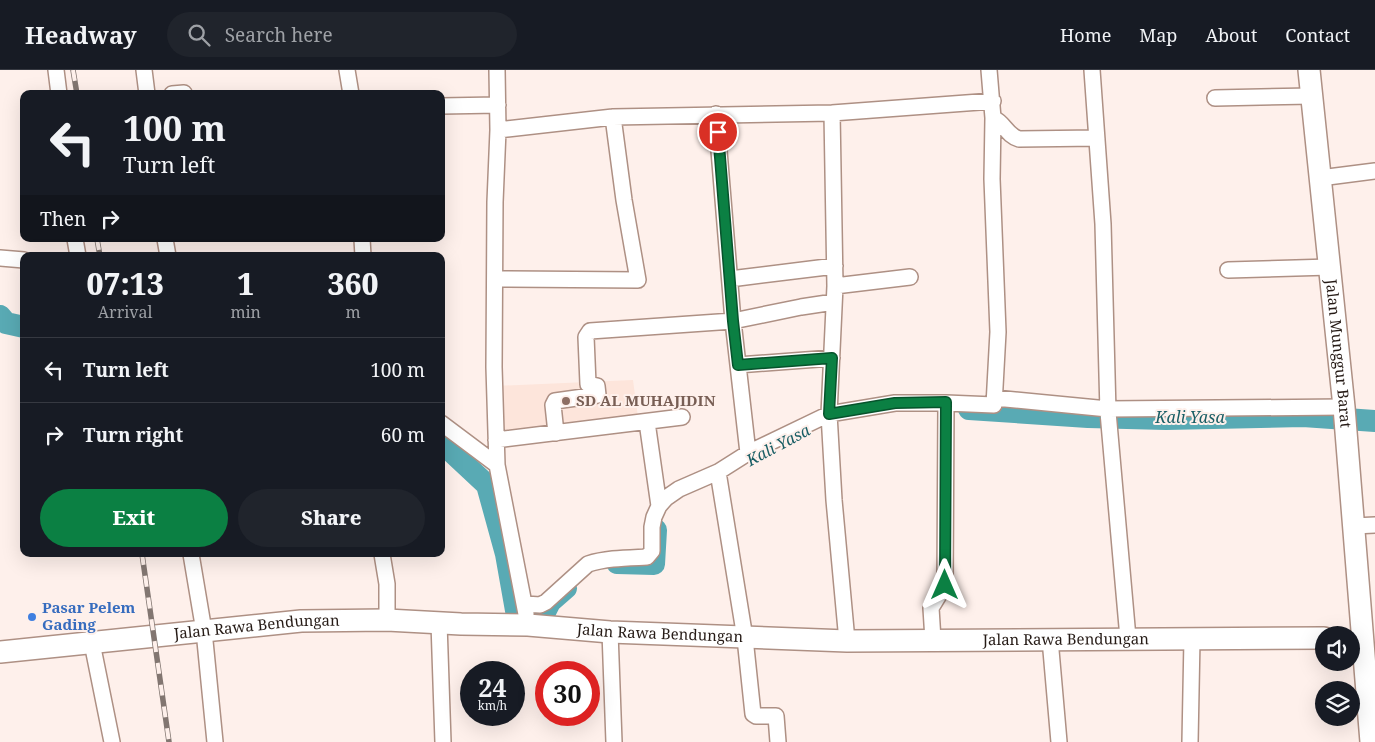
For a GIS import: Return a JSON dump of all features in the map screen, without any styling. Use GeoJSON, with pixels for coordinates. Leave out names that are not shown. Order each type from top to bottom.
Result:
{"type":"FeatureCollection","features":[{"type":"Feature","properties":{"kind":"street"},"geometry":{"type":"LineString","coordinates":[[56,70],[58,90]]}},
{"type":"Feature","properties":{"kind":"street"},"geometry":{"type":"LineString","coordinates":[[144,70],[146,90]]}},
{"type":"Feature","properties":{"kind":"street"},"geometry":{"type":"LineString","coordinates":[[347,70],[350,90]]}},
{"type":"Feature","properties":{"kind":"street"},"geometry":{"type":"LineString","coordinates":[[497,70],[498,130],[495,202],[496,440],[498,465],[526,613],[546,602],[588,564],[616,558],[647,557],[652,551],[654,517],[659,506],[666,498],[679,489],[718,478],[748,453],[829,419],[895,403],[946,407],[993,406],[998,332],[992,179],[993,101],[989,70]]}},
{"type":"Feature","properties":{"kind":"street"},"geometry":{"type":"LineString","coordinates":[[1092,70],[1103,224],[1108,414],[1128,638]]}},
{"type":"Feature","properties":{"kind":"street","name":"Jalan Munggur Barat"},"geometry":{"type":"LineString","coordinates":[[1309,70],[1345,416],[1363,638],[1372,710],[1371,742]]}},
{"type":"Feature","properties":{"kind":"street"},"geometry":{"type":"LineString","coordinates":[[1215,98],[1312,96]]}},
{"type":"Feature","properties":{"kind":"street"},"geometry":{"type":"LineString","coordinates":[[498,130],[613,117],[832,113],[993,101]]}},
{"type":"Feature","properties":{"kind":"street"},"geometry":{"type":"LineString","coordinates":[[445,106],[498,105]]}},
{"type":"Feature","properties":{"kind":"street"},"geometry":{"type":"LineString","coordinates":[[832,113],[835,286],[829,419],[834,500],[847,641]]}},
{"type":"Feature","properties":{"kind":"street"},"geometry":{"type":"LineString","coordinates":[[716,114],[733,321],[748,453]]}},
{"type":"Feature","properties":{"kind":"street"},"geometry":{"type":"LineString","coordinates":[[495,278],[638,280],[624,200],[613,117]]}},
{"type":"Feature","properties":{"kind":"street"},"geometry":{"type":"LineString","coordinates":[[993,118],[1000,121],[1011,136],[1019,139],[1097,138]]}},
{"type":"Feature","properties":{"kind":"street"},"geometry":{"type":"LineString","coordinates":[[1320,178],[1375,171]]}},
{"type":"Feature","properties":{"kind":"street"},"geometry":{"type":"LineString","coordinates":[[0,258],[20,260]]}},
{"type":"Feature","properties":{"kind":"street"},"geometry":{"type":"LineString","coordinates":[[730,279],[835,266]]}},
{"type":"Feature","properties":{"kind":"street"},"geometry":{"type":"LineString","coordinates":[[1228,270],[1330,266]]}},
{"type":"Feature","properties":{"kind":"street"},"geometry":{"type":"LineString","coordinates":[[835,286],[910,277]]}},
{"type":"Feature","properties":{"kind":"street"},"geometry":{"type":"LineString","coordinates":[[556,433],[553,406],[555,401],[598,395],[597,386],[588,384],[586,337],[590,332],[733,321],[834,302]]}},
{"type":"Feature","properties":{"kind":"street"},"geometry":{"type":"LineString","coordinates":[[738,365],[832,358]]}},
{"type":"Feature","properties":{"kind":"street"},"geometry":{"type":"LineString","coordinates":[[995,398],[1108,414],[1345,416]]}},
{"type":"Feature","properties":{"kind":"street"},"geometry":{"type":"LineString","coordinates":[[933,640],[931,608],[945,585],[946,407]]}},
{"type":"Feature","properties":{"kind":"street"},"geometry":{"type":"LineString","coordinates":[[496,440],[682,417]]}},
{"type":"Feature","properties":{"kind":"street"},"geometry":{"type":"LineString","coordinates":[[647,422],[659,506]]}},
{"type":"Feature","properties":{"kind":"street"},"geometry":{"type":"LineString","coordinates":[[445,426],[498,465]]}},
{"type":"Feature","properties":{"kind":"street"},"geometry":{"type":"LineString","coordinates":[[718,478],[745,638],[753,714],[756,716],[776,716],[778,742]]}},
{"type":"Feature","properties":{"kind":"street"},"geometry":{"type":"LineString","coordinates":[[1354,526],[1375,525]]}},
{"type":"Feature","properties":{"kind":"street"},"geometry":{"type":"LineString","coordinates":[[192,557],[204,631],[215,742]]}},
{"type":"Feature","properties":{"kind":"street"},"geometry":{"type":"LineString","coordinates":[[382,557],[387,584],[388,620]]}},
{"type":"Feature","properties":{"kind":"street","name":"Jalan Rawa Bendungan"},"geometry":{"type":"LineString","coordinates":[[0,652],[301,620],[388,620],[439,623],[526,613],[610,632],[745,638],[847,641],[1315,638]]}},
{"type":"Feature","properties":{"kind":"street"},"geometry":{"type":"LineString","coordinates":[[439,623],[443,742]]}},
{"type":"Feature","properties":{"kind":"street"},"geometry":{"type":"LineString","coordinates":[[610,632],[614,742]]}},
{"type":"Feature","properties":{"kind":"street"},"geometry":{"type":"LineString","coordinates":[[1050,639],[1059,742]]}},
{"type":"Feature","properties":{"kind":"street"},"geometry":{"type":"LineString","coordinates":[[1190,742],[1192,639]]}},
{"type":"Feature","properties":{"kind":"street"},"geometry":{"type":"LineString","coordinates":[[92,643],[112,742]]}},
{"type":"Feature","properties":{"kind":"shaded area","name":"SD AL MUHAJIDIN"},"geometry":{"type":"Polygon","coordinates":[[[633,380],[638,417],[499,439],[495,386],[633,380]]]}},
{"type":"Feature","properties":{"kind":"waterway","name":"Kali Yasa"},"geometry":{"type":"LineString","coordinates":[[0,316],[6,323],[20,326]]}},
{"type":"Feature","properties":{"kind":"waterway","name":"Kali Yasa"},"geometry":{"type":"LineString","coordinates":[[969,409],[1088,417],[1166,419],[1303,416],[1375,421]]}},
{"type":"Feature","properties":{"kind":"waterway","name":"Kali Yasa"},"geometry":{"type":"LineString","coordinates":[[445,446],[487,485],[506,554],[517,616],[544,614],[550,602],[566,588]]}},
{"type":"Feature","properties":{"kind":"waterway","name":"Kali Yasa"},"geometry":{"type":"LineString","coordinates":[[617,563],[654,564],[656,530]]}},
{"type":"Feature","properties":{"kind":"railway"},"geometry":{"type":"LineString","coordinates":[[73,70],[76,90]]}},
{"type":"Feature","properties":{"kind":"railway"},"geometry":{"type":"LineString","coordinates":[[98,242],[99,252]]}},
{"type":"Feature","properties":{"kind":"railway"},"geometry":{"type":"LineString","coordinates":[[142,557],[169,742]]}},
{"type":"Feature","properties":{"kind":"place","name":"SD AL MUHAJIDIN"},"geometry":{"type":"Point","coordinates":[566,401]}},
{"type":"Feature","properties":{"kind":"place","name":"Pasar Pelem Gading"},"geometry":{"type":"Point","coordinates":[32,617]}},
{"type":"Feature","properties":{"kind":"route"},"geometry":{"type":"LineString","coordinates":[[718,132],[738,365],[832,358],[829,414],[895,403],[946,402],[945,585]]}}]}
